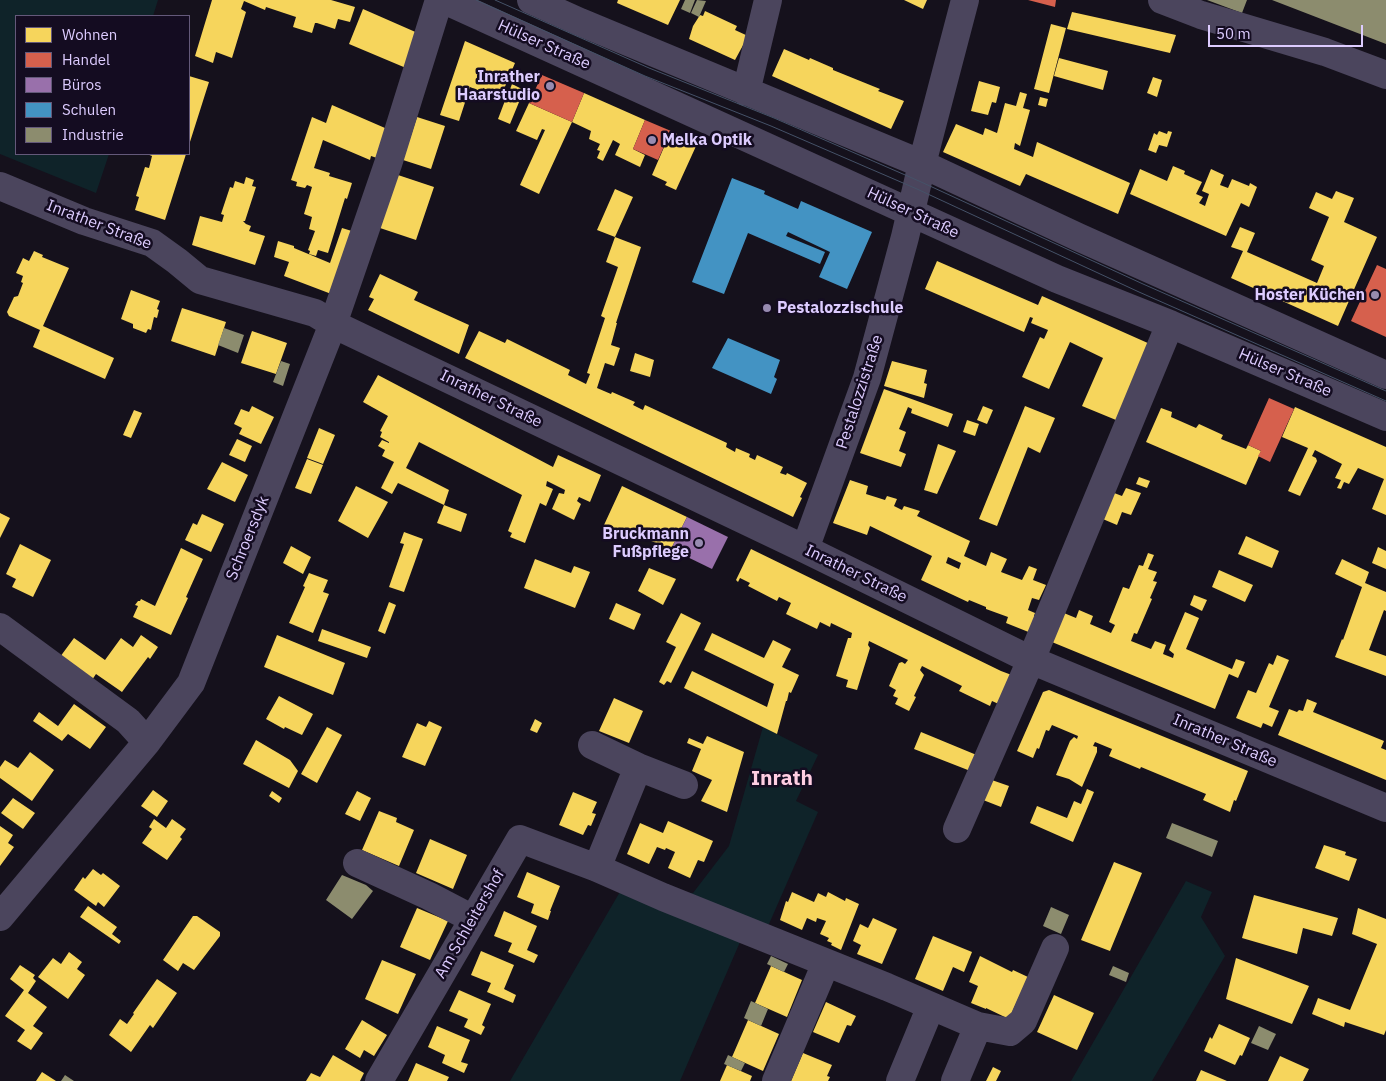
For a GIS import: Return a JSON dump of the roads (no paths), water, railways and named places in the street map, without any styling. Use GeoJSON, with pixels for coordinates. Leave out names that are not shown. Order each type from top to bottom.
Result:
{"type":"FeatureCollection","features":[{"type":"Feature","properties":{"kind":"street"},"geometry":{"type":"LineString","coordinates":[[333,324],[388,164],[439,0]]}},
{"type":"Feature","properties":{"kind":"street","name":"Hülser Straße"},"geometry":{"type":"LineString","coordinates":[[444,0],[1057,279],[1170,324],[1386,417]]}},
{"type":"Feature","properties":{"kind":"street"},"geometry":{"type":"LineString","coordinates":[[531,0],[746,92],[922,164],[1078,237],[1386,375]]}},
{"type":"Feature","properties":{"kind":"street"},"geometry":{"type":"LineString","coordinates":[[746,92],[768,0]]}},
{"type":"Feature","properties":{"kind":"street","name":"Pestalozzistraße"},"geometry":{"type":"LineString","coordinates":[[805,549],[867,378],[912,212],[922,164],[964,0]]}},
{"type":"Feature","properties":{"kind":"street"},"geometry":{"type":"LineString","coordinates":[[1162,0],[1202,15],[1325,52],[1386,75]]}},
{"type":"Feature","properties":{"kind":"street","name":"Inrather Straße"},"geometry":{"type":"LineString","coordinates":[[0,186],[84,221],[152,243],[177,260],[200,280],[314,313],[333,324],[805,549],[1031,660],[1386,808]]}},
{"type":"Feature","properties":{"kind":"street","name":"Schroersdyk"},"geometry":{"type":"LineString","coordinates":[[0,916],[146,742],[191,682],[333,324]]}},
{"type":"Feature","properties":{"kind":"street"},"geometry":{"type":"LineString","coordinates":[[957,829],[1031,660],[1170,324]]}},
{"type":"Feature","properties":{"kind":"street"},"geometry":{"type":"LineString","coordinates":[[0,627],[128,721],[146,742]]}},
{"type":"Feature","properties":{"kind":"street"},"geometry":{"type":"LineString","coordinates":[[592,745],[638,767],[684,785]]}},
{"type":"Feature","properties":{"kind":"street"},"geometry":{"type":"LineString","coordinates":[[597,868],[638,767]]}},
{"type":"Feature","properties":{"kind":"street","name":"Am Schleitershof"},"geometry":{"type":"LineString","coordinates":[[379,1081],[520,839],[597,868],[663,897],[978,1026],[1010,1032],[1023,1022],[1055,948]]}},
{"type":"Feature","properties":{"kind":"street"},"geometry":{"type":"LineString","coordinates":[[357,863],[429,896],[473,919]]}},
{"type":"Feature","properties":{"kind":"street"},"geometry":{"type":"LineString","coordinates":[[776,1081],[826,963]]}},
{"type":"Feature","properties":{"kind":"street"},"geometry":{"type":"LineString","coordinates":[[900,1081],[931,1006]]}},
{"type":"Feature","properties":{"kind":"street"},"geometry":{"type":"LineString","coordinates":[[955,1081],[978,1026]]}},
{"type":"Feature","properties":{"kind":"tram line"},"geometry":{"type":"LineString","coordinates":[[476,0],[645,76],[771,126],[917,189],[1139,292],[1386,401]]}},
{"type":"Feature","properties":{"kind":"tram line"},"geometry":{"type":"LineString","coordinates":[[495,0],[649,68],[774,118],[919,181],[1143,284],[1386,391]]}},
{"type":"Feature","properties":{"kind":"place","name":"Inrather Haarstudio"},"geometry":{"type":"Point","coordinates":[550,86]}},
{"type":"Feature","properties":{"kind":"place","name":"Melka Optik"},"geometry":{"type":"Point","coordinates":[652,140]}},
{"type":"Feature","properties":{"kind":"place","name":"Hoster Küchen"},"geometry":{"type":"Point","coordinates":[1375,295]}},
{"type":"Feature","properties":{"kind":"place","name":"Pestalozzischule"},"geometry":{"type":"Point","coordinates":[767,308]}},
{"type":"Feature","properties":{"kind":"place","name":"Bruckmann Fußpflege"},"geometry":{"type":"Point","coordinates":[699,543]}},
{"type":"Feature","properties":{"kind":"district","name":"Inrath"},"geometry":{"type":"Point","coordinates":[782,779]}}]}
